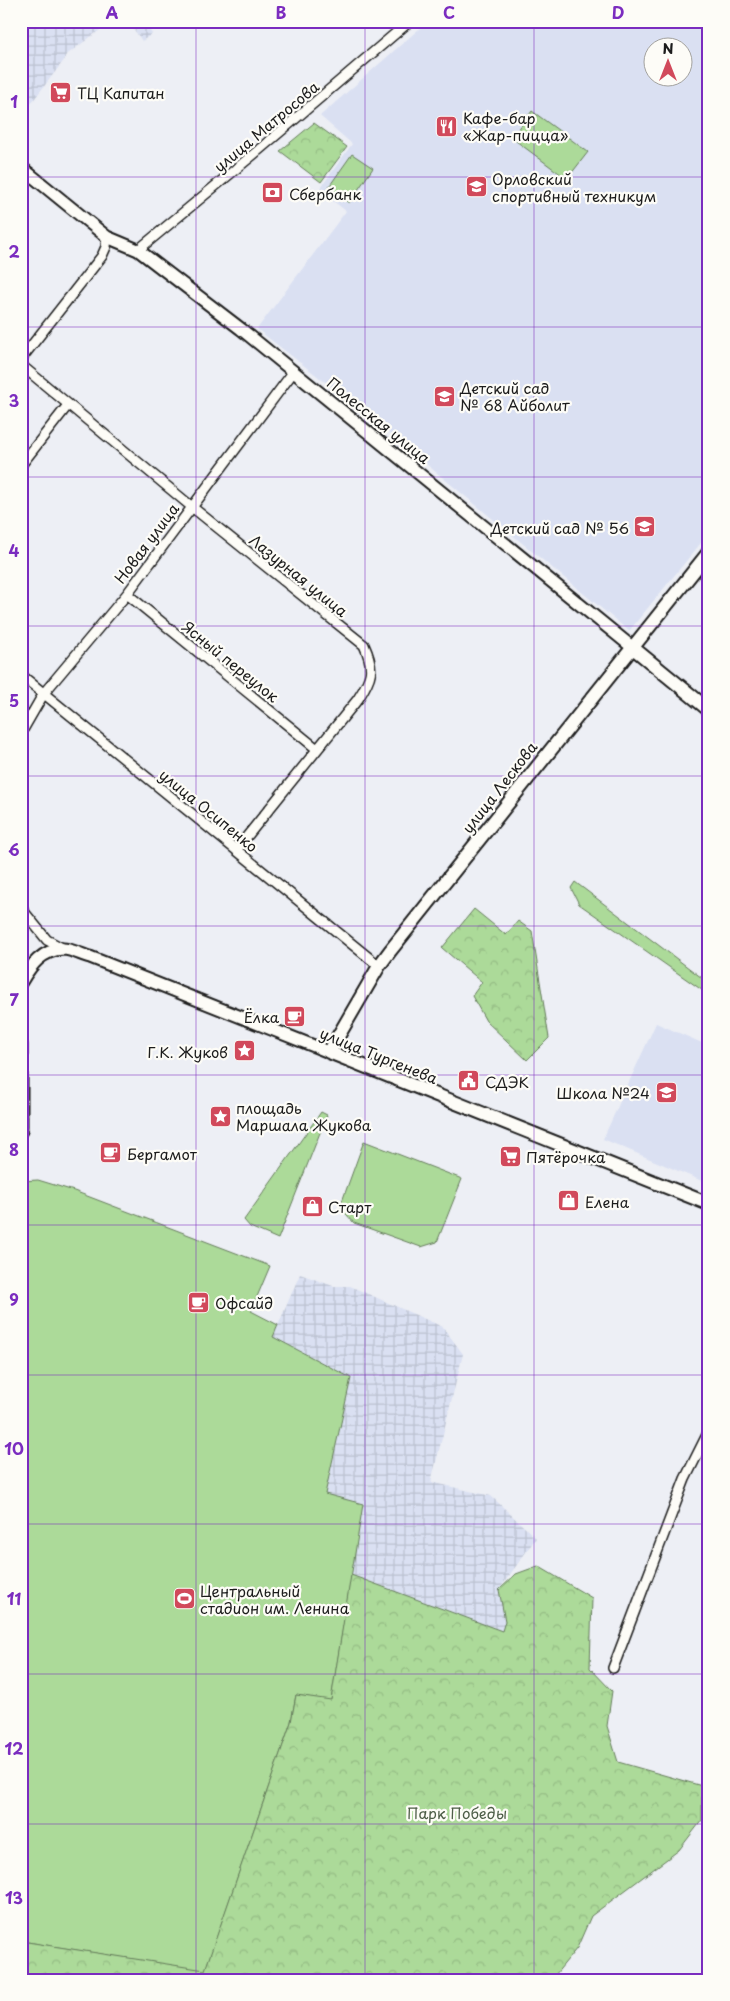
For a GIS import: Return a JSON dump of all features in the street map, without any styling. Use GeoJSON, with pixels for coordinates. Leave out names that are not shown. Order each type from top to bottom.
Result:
{"type":"FeatureCollection","features":[{"type":"Feature","properties":{"kind":"main road","name":"улица Лескова"},"geometry":{"type":"LineString","coordinates":[[329,1052],[378,966],[709,552]]}},
{"type":"Feature","properties":{"kind":"main road","name":"Полесская улица"},"geometry":{"type":"LineString","coordinates":[[632,646],[709,710]]}},
{"type":"Feature","properties":{"kind":"main road","name":"улица Тургенева"},"geometry":{"type":"LineString","coordinates":[[329,1052],[709,1204]]}},
{"type":"Feature","properties":{"kind":"street","name":"улица Матросова"},"geometry":{"type":"LineString","coordinates":[[138,250],[276,136],[410,21]]}},
{"type":"Feature","properties":{"kind":"street","name":"Полесская улица"},"geometry":{"type":"LineString","coordinates":[[21,167],[107,237],[138,250],[294,371],[632,646]]}},
{"type":"Feature","properties":{"kind":"street"},"geometry":{"type":"LineString","coordinates":[[21,359],[102,256],[106,247],[107,237]]}},
{"type":"Feature","properties":{"kind":"street","name":"Лазурная улица"},"geometry":{"type":"LineString","coordinates":[[21,365],[192,507],[364,645],[371,660],[371,672],[366,686],[358,698],[236,850]]}},
{"type":"Feature","properties":{"kind":"street","name":"Новая улица"},"geometry":{"type":"LineString","coordinates":[[21,733],[44,694],[127,594],[294,371]]}},
{"type":"Feature","properties":{"kind":"street"},"geometry":{"type":"LineString","coordinates":[[21,464],[68,405]]}},
{"type":"Feature","properties":{"kind":"street","name":"Ясный переулок"},"geometry":{"type":"LineString","coordinates":[[127,594],[317,749]]}},
{"type":"Feature","properties":{"kind":"street","name":"улица Осипенко"},"geometry":{"type":"LineString","coordinates":[[21,675],[378,966]]}},
{"type":"Feature","properties":{"kind":"street"},"geometry":{"type":"LineString","coordinates":[[21,908],[48,940],[64,949]]}},
{"type":"Feature","properties":{"kind":"street"},"geometry":{"type":"LineString","coordinates":[[21,982],[37,958],[64,949]]}},
{"type":"Feature","properties":{"kind":"street","name":"улица Тургенева"},"geometry":{"type":"LineString","coordinates":[[64,949],[90,957],[329,1052]]}},
{"type":"Feature","properties":{"kind":"street"},"geometry":{"type":"LineString","coordinates":[[21,1044],[21,1131]]}},
{"type":"Feature","properties":{"kind":"street"},"geometry":{"type":"LineString","coordinates":[[613,1668],[685,1479],[709,1431]]}},
{"type":"Feature","properties":{"kind":"shaded area"},"geometry":{"type":"Polygon","coordinates":[[[21,21],[112,21],[65,56],[65,59],[22,115],[21,21]]]}},
{"type":"Feature","properties":{"kind":"shaded area"},"geometry":{"type":"Polygon","coordinates":[[[128,21],[144,21],[152,34],[142,41],[128,21]]]}},
{"type":"Feature","properties":{"kind":"shaded area"},"geometry":{"type":"Polygon","coordinates":[[[428,21],[709,21],[709,533],[629,631],[352,403],[257,329],[346,211],[319,190],[352,144],[320,116],[428,21]]]}},
{"type":"Feature","properties":{"kind":"shaded area","name":"Школа №24"},"geometry":{"type":"Polygon","coordinates":[[[656,1023],[709,1046],[709,1184],[603,1139],[656,1023]]]}},
{"type":"Feature","properties":{"kind":"shaded area"},"geometry":{"type":"Polygon","coordinates":[[[300,1274],[333,1286],[350,1286],[443,1327],[463,1354],[431,1482],[491,1496],[536,1538],[499,1590],[505,1621],[502,1631],[351,1575],[325,1494],[351,1378],[273,1337],[300,1274]]]}},
{"type":"Feature","properties":{"kind":"green space"},"geometry":{"type":"Polygon","coordinates":[[[532,111],[588,152],[567,179],[512,138],[532,111]]]}},
{"type":"Feature","properties":{"kind":"green space"},"geometry":{"type":"Polygon","coordinates":[[[314,123],[347,147],[321,182],[280,151],[314,123]]]}},
{"type":"Feature","properties":{"kind":"green space"},"geometry":{"type":"Polygon","coordinates":[[[352,154],[373,168],[349,203],[328,188],[352,154]]]}},
{"type":"Feature","properties":{"kind":"green space"},"geometry":{"type":"Polygon","coordinates":[[[575,882],[706,981],[709,978],[709,995],[579,904],[571,888],[575,882]]]}},
{"type":"Feature","properties":{"kind":"green space"},"geometry":{"type":"Polygon","coordinates":[[[474,909],[506,935],[518,921],[532,931],[549,1038],[527,1060],[486,1021],[472,996],[482,982],[442,948],[474,909]]]}},
{"type":"Feature","properties":{"kind":"green space"},"geometry":{"type":"Polygon","coordinates":[[[321,1112],[327,1115],[278,1239],[250,1227],[244,1220],[321,1112]]]}},
{"type":"Feature","properties":{"kind":"green space"},"geometry":{"type":"Polygon","coordinates":[[[364,1141],[462,1179],[437,1242],[421,1247],[354,1223],[340,1207],[364,1141]]]}},
{"type":"Feature","properties":{"kind":"green space","name":"Центральный стадион им. Ленина"},"geometry":{"type":"Polygon","coordinates":[[[38,1180],[74,1191],[270,1266],[251,1311],[278,1325],[273,1337],[351,1378],[325,1494],[363,1504],[331,1701],[296,1695],[291,1722],[205,1971],[21,1941],[21,1181],[38,1180]]]}},
{"type":"Feature","properties":{"kind":"green space","name":"Парк Победы"},"geometry":{"type":"Polygon","coordinates":[[[538,1566],[592,1598],[590,1668],[612,1691],[607,1726],[618,1762],[702,1786],[702,1820],[679,1850],[591,1916],[577,1948],[551,1980],[21,1980],[21,1941],[205,1970],[291,1722],[296,1695],[331,1700],[351,1575],[502,1631],[505,1621],[499,1590],[516,1574],[538,1566]]]}},
{"type":"Feature","properties":{"kind":"place","name":"ТЦ Капитан"},"geometry":{"type":"Point","coordinates":[61,92]}},
{"type":"Feature","properties":{"kind":"place","name":"Кафе-бар «Жар-пицца»"},"geometry":{"type":"Point","coordinates":[447,126]}},
{"type":"Feature","properties":{"kind":"place","name":"Орловский спортивный техникум"},"geometry":{"type":"Point","coordinates":[476,187]}},
{"type":"Feature","properties":{"kind":"place","name":"Сбербанк"},"geometry":{"type":"Point","coordinates":[273,193]}},
{"type":"Feature","properties":{"kind":"place","name":"Детский сад № 68 Айболит"},"geometry":{"type":"Point","coordinates":[444,396]}},
{"type":"Feature","properties":{"kind":"place","name":"Детский сад № 56"},"geometry":{"type":"Point","coordinates":[645,527]}},
{"type":"Feature","properties":{"kind":"place","name":"Ёлка"},"geometry":{"type":"Point","coordinates":[295,1016]}},
{"type":"Feature","properties":{"kind":"place","name":"Г.К. Жуков"},"geometry":{"type":"Point","coordinates":[244,1051]}},
{"type":"Feature","properties":{"kind":"place","name":"СДЭК"},"geometry":{"type":"Point","coordinates":[469,1081]}},
{"type":"Feature","properties":{"kind":"place","name":"Школа №24"},"geometry":{"type":"Point","coordinates":[666,1092]}},
{"type":"Feature","properties":{"kind":"place","name":"площадь Маршала Жукова"},"geometry":{"type":"Point","coordinates":[220,1116]}},
{"type":"Feature","properties":{"kind":"place","name":"Бергамот"},"geometry":{"type":"Point","coordinates":[111,1153]}},
{"type":"Feature","properties":{"kind":"place","name":"Пятёрочка"},"geometry":{"type":"Point","coordinates":[510,1156]}},
{"type":"Feature","properties":{"kind":"place","name":"Елена"},"geometry":{"type":"Point","coordinates":[569,1201]}},
{"type":"Feature","properties":{"kind":"place","name":"Старт"},"geometry":{"type":"Point","coordinates":[312,1206]}},
{"type":"Feature","properties":{"kind":"place","name":"Офсайд"},"geometry":{"type":"Point","coordinates":[199,1302]}},
{"type":"Feature","properties":{"kind":"place","name":"Центральный стадион им. Ленина"},"geometry":{"type":"Point","coordinates":[184,1599]}}]}
